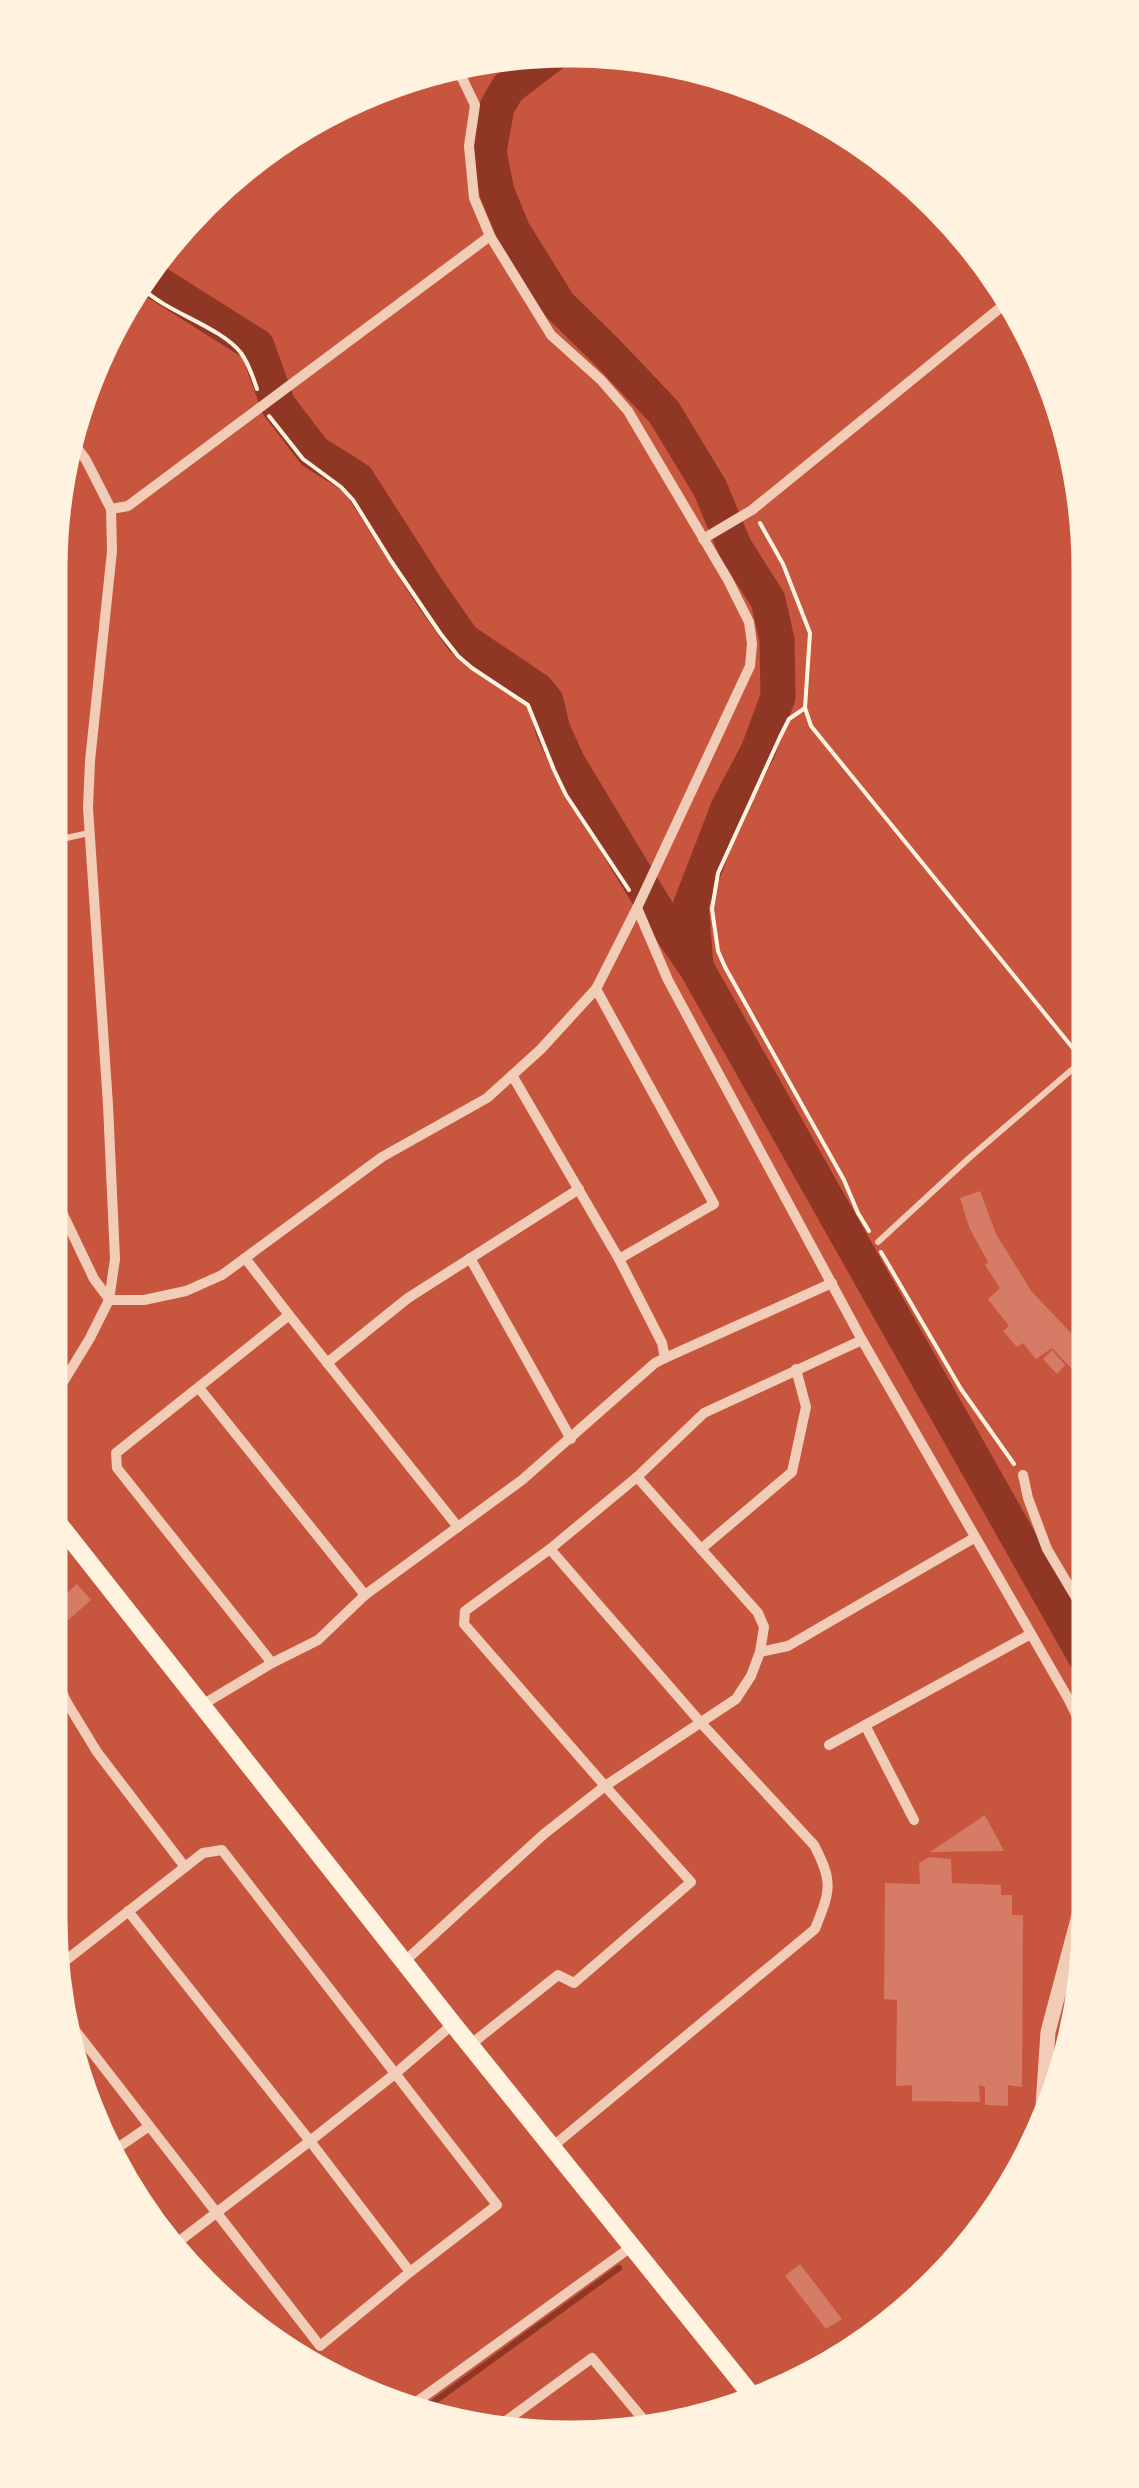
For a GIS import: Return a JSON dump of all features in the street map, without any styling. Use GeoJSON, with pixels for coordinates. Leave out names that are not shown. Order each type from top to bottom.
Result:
{"type":"FeatureCollection","features":[{"type":"Feature","properties":{"kind":"main road"},"geometry":{"type":"LineString","coordinates":[[65,1532],[470,2046],[748,2390]]}},
{"type":"Feature","properties":{"kind":"street"},"geometry":{"type":"LineString","coordinates":[[110,1300],[144,1300],[186,1292],[222,1275],[382,1157],[486,1098],[541,1049],[596,988],[750,666],[749,622],[706,538],[628,411],[601,380],[550,334],[490,236],[474,198],[469,146],[475,105],[461,77]]}},
{"type":"Feature","properties":{"kind":"street"},"geometry":{"type":"LineString","coordinates":[[110,509],[128,506],[490,236]]}},
{"type":"Feature","properties":{"kind":"street"},"geometry":{"type":"LineString","coordinates":[[706,538],[749,512],[1000,308]]}},
{"type":"Feature","properties":{"kind":"street"},"geometry":{"type":"LineString","coordinates":[[65,1378],[110,1300],[115,1259],[89,834],[90,762],[112,551],[110,509],[79,451]]}},
{"type":"Feature","properties":{"kind":"street"},"geometry":{"type":"LineString","coordinates":[[639,905],[668,980],[862,1340],[1074,1710]]}},
{"type":"Feature","properties":{"kind":"street"},"geometry":{"type":"LineString","coordinates":[[596,988],[714,1204],[619,1259]]}},
{"type":"Feature","properties":{"kind":"street"},"geometry":{"type":"LineString","coordinates":[[512,1075],[619,1259],[662,1343],[665,1358]]}},
{"type":"Feature","properties":{"kind":"street"},"geometry":{"type":"LineString","coordinates":[[327,1363],[408,1298],[579,1189]]}},
{"type":"Feature","properties":{"kind":"street"},"geometry":{"type":"LineString","coordinates":[[65,1218],[94,1279],[110,1300]]}},
{"type":"Feature","properties":{"kind":"street"},"geometry":{"type":"LineString","coordinates":[[244,1258],[458,1527]]}},
{"type":"Feature","properties":{"kind":"street"},"geometry":{"type":"LineString","coordinates":[[470,1258],[571,1439]]}},
{"type":"Feature","properties":{"kind":"street"},"geometry":{"type":"LineString","coordinates":[[202,1705],[318,1640],[365,1595],[522,1480],[654,1362],[832,1283]]}},
{"type":"Feature","properties":{"kind":"street"},"geometry":{"type":"LineString","coordinates":[[272,1663],[117,1468],[116,1452],[289,1316]]}},
{"type":"Feature","properties":{"kind":"street"},"geometry":{"type":"LineString","coordinates":[[470,2046],[558,1975],[574,1984],[691,1882],[464,1624],[465,1611],[550,1549],[704,1413],[862,1340]]}},
{"type":"Feature","properties":{"kind":"street"},"geometry":{"type":"LineString","coordinates":[[701,1550],[792,1472],[806,1407],[796,1369]]}},
{"type":"Feature","properties":{"kind":"street"},"geometry":{"type":"LineString","coordinates":[[199,1388],[365,1595]]}},
{"type":"Feature","properties":{"kind":"street"},"geometry":{"type":"LineString","coordinates":[[1023,1475],[1046,1550],[1074,1597]]}},
{"type":"Feature","properties":{"kind":"street"},"geometry":{"type":"LineString","coordinates":[[405,1961],[544,1834],[604,1786],[736,1699],[751,1676],[764,1627],[758,1613],[636,1477]]}},
{"type":"Feature","properties":{"kind":"street"},"geometry":{"type":"LineString","coordinates":[[760,1652],[788,1646],[974,1538]]}},
{"type":"Feature","properties":{"kind":"street"},"geometry":{"type":"LineString","coordinates":[[550,1549],[702,1724],[814,1845],[823,1863],[829,1893],[815,1929],[552,2147]]}},
{"type":"Feature","properties":{"kind":"street"},"geometry":{"type":"LineString","coordinates":[[829,1745],[1029,1634]]}},
{"type":"Feature","properties":{"kind":"street"},"geometry":{"type":"LineString","coordinates":[[66,1701],[98,1752],[185,1867]]}},
{"type":"Feature","properties":{"kind":"street"},"geometry":{"type":"LineString","coordinates":[[865,1724],[914,1820]]}},
{"type":"Feature","properties":{"kind":"street"},"geometry":{"type":"LineString","coordinates":[[67,1959],[203,1853],[222,1850],[497,2205],[320,2346],[79,2036]]}},
{"type":"Feature","properties":{"kind":"street"},"geometry":{"type":"LineString","coordinates":[[128,1911],[410,2272]]}},
{"type":"Feature","properties":{"kind":"street"},"geometry":{"type":"LineString","coordinates":[[1044,2089],[1048,2032],[1073,1936]]}},
{"type":"Feature","properties":{"kind":"street"},"geometry":{"type":"LineString","coordinates":[[181,2240],[453,2024]]}},
{"type":"Feature","properties":{"kind":"street"},"geometry":{"type":"LineString","coordinates":[[120,2147],[148,2126]]}},
{"type":"Feature","properties":{"kind":"street"},"geometry":{"type":"LineString","coordinates":[[419,2400],[632,2247]]}},
{"type":"Feature","properties":{"kind":"street"},"geometry":{"type":"LineString","coordinates":[[508,2419],[592,2358],[642,2418]]}},
{"type":"Feature","properties":{"kind":"lane"},"geometry":{"type":"LineString","coordinates":[[65,839],[89,834]]}},
{"type":"Feature","properties":{"kind":"lane"},"geometry":{"type":"LineString","coordinates":[[878,1242],[1074,1068]]}},
{"type":"Feature","properties":{"kind":"path"},"geometry":{"type":"LineString","coordinates":[[148,293],[228,340],[241,352],[264,404],[303,458],[353,500],[400,576],[458,656],[528,706],[566,795],[639,905]]}},
{"type":"Feature","properties":{"kind":"path"},"geometry":{"type":"LineString","coordinates":[[749,512],[783,564],[810,633],[805,708],[811,726],[1074,1044]]}},
{"type":"Feature","properties":{"kind":"path"},"geometry":{"type":"LineString","coordinates":[[805,708],[789,719],[718,873],[712,909],[718,952],[844,1180],[858,1213],[960,1389],[1023,1475]]}},
{"type":"Feature","properties":{"kind":"building"},"geometry":{"type":"Polygon","coordinates":[[[980,1191],[996,1234],[1032,1292],[1074,1336],[1073,1370],[1052,1348],[1036,1359],[1023,1343],[1017,1347],[1003,1331],[1009,1326],[988,1299],[1000,1288],[985,1265],[988,1262],[969,1227],[960,1198],[980,1191]]]}},
{"type":"Feature","properties":{"kind":"building"},"geometry":{"type":"Polygon","coordinates":[[[1052,1350],[1065,1365],[1057,1374],[1043,1359],[1052,1350]]]}},
{"type":"Feature","properties":{"kind":"building"},"geometry":{"type":"Polygon","coordinates":[[[77,1584],[91,1600],[68,1620],[65,1594],[77,1584]]]}},
{"type":"Feature","properties":{"kind":"building"},"geometry":{"type":"Polygon","coordinates":[[[985,1815],[1004,1851],[930,1852],[985,1815]]]}},
{"type":"Feature","properties":{"kind":"building"},"geometry":{"type":"Polygon","coordinates":[[[930,1857],[951,1859],[952,1883],[1001,1885],[1001,1895],[1012,1895],[1012,1915],[1023,1915],[1022,2087],[1008,2085],[1008,2106],[985,2105],[985,2087],[979,2085],[980,2102],[912,2101],[912,2085],[896,2086],[897,2000],[884,1999],[885,1883],[920,1884],[919,1863],[930,1857]]]}},
{"type":"Feature","properties":{"kind":"building"},"geometry":{"type":"Polygon","coordinates":[[[800,2264],[842,2319],[826,2329],[785,2276],[800,2264]]]}},
{"type":"Feature","properties":{"kind":"waterway"},"geometry":{"type":"LineString","coordinates":[[537,66],[508,88],[497,107],[489,152],[497,192],[513,231],[559,305],[664,412],[710,488],[735,548],[768,600],[777,640],[778,697],[758,751],[728,808],[691,904],[696,966]]}},
{"type":"Feature","properties":{"kind":"waterway"},"geometry":{"type":"LineString","coordinates":[[155,282],[257,346],[278,405],[314,452],[357,479],[463,640],[537,690],[546,701],[553,730],[568,763],[656,909],[696,967],[1074,1637]]}},
{"type":"Feature","properties":{"kind":"waterway"},"geometry":{"type":"LineString","coordinates":[[161,2215],[174,2232]]}},
{"type":"Feature","properties":{"kind":"waterway"},"geometry":{"type":"LineString","coordinates":[[432,2404],[619,2268]]}}]}
